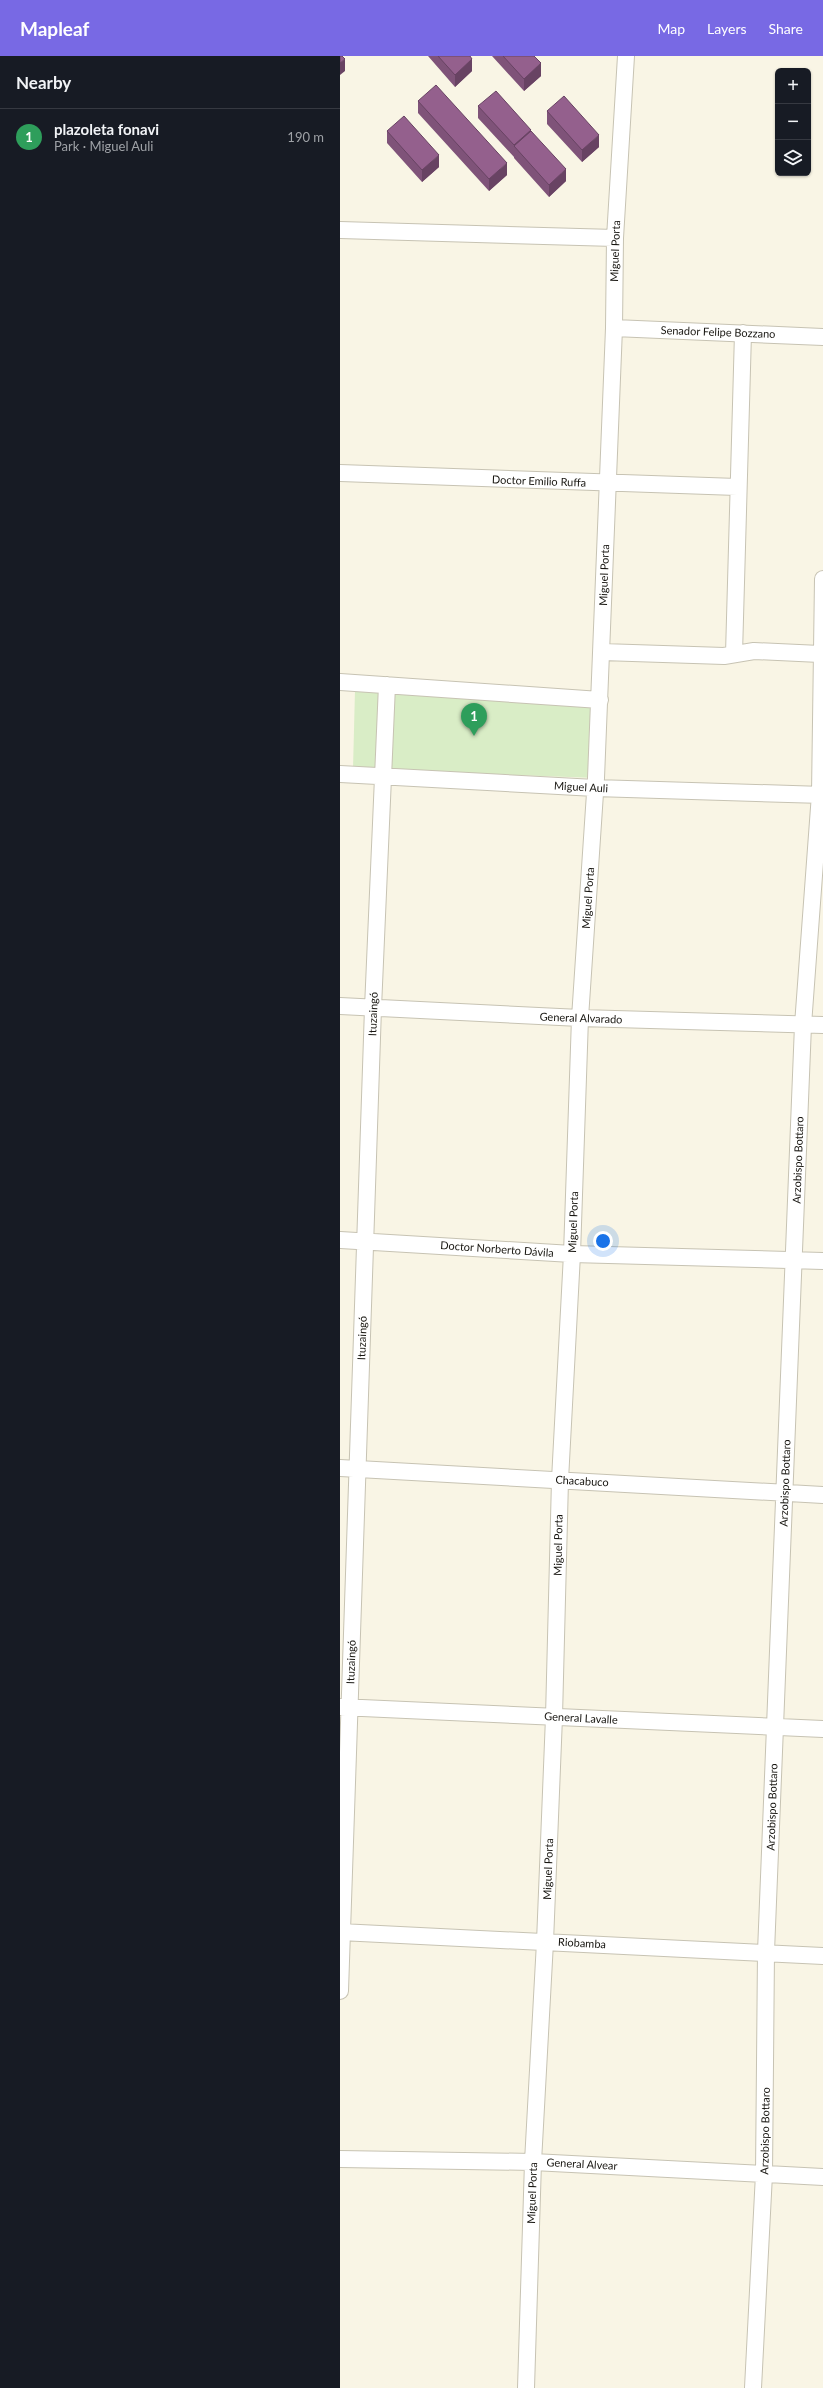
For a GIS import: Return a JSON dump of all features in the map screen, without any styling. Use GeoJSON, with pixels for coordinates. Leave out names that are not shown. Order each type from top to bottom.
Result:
{"type":"FeatureCollection","features":[{"type":"Feature","properties":{"kind":"street","name":"Miguel Porta"},"geometry":{"type":"LineString","coordinates":[[526,2388],[533,2162],[545,1942],[554,1717],[560,1480],[572,1254],[580,1018],[600,700],[614,328],[615,238],[626,56]]}},
{"type":"Feature","properties":{"kind":"street"},"geometry":{"type":"LineString","coordinates":[[340,230],[615,238]]}},
{"type":"Feature","properties":{"kind":"street","name":"Senador Felipe Bozzano"},"geometry":{"type":"LineString","coordinates":[[614,328],[823,337]]}},
{"type":"Feature","properties":{"kind":"street"},"geometry":{"type":"LineString","coordinates":[[734,654],[737,487],[743,334]]}},
{"type":"Feature","properties":{"kind":"street","name":"Doctor Emilio Ruffa"},"geometry":{"type":"LineString","coordinates":[[340,474],[608,484],[737,487]]}},
{"type":"Feature","properties":{"kind":"street","name":"Arzobispo Bottaro"},"geometry":{"type":"LineString","coordinates":[[753,2388],[764,2174],[766,1952],[803,1025],[821,795],[820,654],[823,579]]}},
{"type":"Feature","properties":{"kind":"street"},"geometry":{"type":"LineString","coordinates":[[602,652],[724,656],[754,651],[820,654]]}},
{"type":"Feature","properties":{"kind":"street"},"geometry":{"type":"LineString","coordinates":[[340,682],[600,700]]}},
{"type":"Feature","properties":{"kind":"street","name":"Ituzaingó"},"geometry":{"type":"LineString","coordinates":[[340,1991],[345,1708],[358,1469],[373,1008],[387,685]]}},
{"type":"Feature","properties":{"kind":"street","name":"Miguel Auli"},"geometry":{"type":"LineString","coordinates":[[340,774],[382,775],[595,788],[821,795]]}},
{"type":"Feature","properties":{"kind":"street","name":"General Alvarado"},"geometry":{"type":"LineString","coordinates":[[340,1006],[580,1018],[823,1026]]}},
{"type":"Feature","properties":{"kind":"street","name":"Doctor Norberto Dávila"},"geometry":{"type":"LineString","coordinates":[[340,1240],[572,1254],[823,1261]]}},
{"type":"Feature","properties":{"kind":"street","name":"Chacabuco"},"geometry":{"type":"LineString","coordinates":[[340,1468],[823,1495]]}},
{"type":"Feature","properties":{"kind":"street","name":"General Lavalle"},"geometry":{"type":"LineString","coordinates":[[345,1708],[823,1729]]}},
{"type":"Feature","properties":{"kind":"street","name":"Riobamba"},"geometry":{"type":"LineString","coordinates":[[341,1932],[823,1956]]}},
{"type":"Feature","properties":{"kind":"street","name":"General Alvear"},"geometry":{"type":"LineString","coordinates":[[340,2159],[533,2162],[823,2177]]}},
{"type":"Feature","properties":{"kind":"green space"},"geometry":{"type":"Polygon","coordinates":[[[355,690],[594,702],[596,778],[353,769],[355,690]]]}},
{"type":"Feature","properties":{"kind":"building"},"geometry":{"type":"Polygon","coordinates":[[[340,56],[345,59],[340,63],[340,56]]]}},
{"type":"Feature","properties":{"kind":"building"},"geometry":{"type":"Polygon","coordinates":[[[438,56],[470,56],[472,59],[455,75],[438,56]]]}},
{"type":"Feature","properties":{"kind":"building"},"geometry":{"type":"Polygon","coordinates":[[[503,56],[534,56],[541,63],[524,79],[503,56]]]}},
{"type":"Feature","properties":{"kind":"building"},"geometry":{"type":"Polygon","coordinates":[[[436,85],[507,163],[489,179],[418,101],[436,85]]]}},
{"type":"Feature","properties":{"kind":"building"},"geometry":{"type":"Polygon","coordinates":[[[496,91],[531,130],[514,145],[478,106],[496,91]]]}},
{"type":"Feature","properties":{"kind":"building"},"geometry":{"type":"Polygon","coordinates":[[[564,96],[599,135],[582,150],[547,111],[564,96]]]}},
{"type":"Feature","properties":{"kind":"building"},"geometry":{"type":"Polygon","coordinates":[[[404,116],[439,155],[422,170],[387,131],[404,116]]]}},
{"type":"Feature","properties":{"kind":"building"},"geometry":{"type":"Polygon","coordinates":[[[531,131],[566,169],[549,185],[514,146],[531,131]]]}},
{"type":"Feature","properties":{"kind":"place","name":"plazoleta fonavi"},"geometry":{"type":"Point","coordinates":[474,736]}}]}
